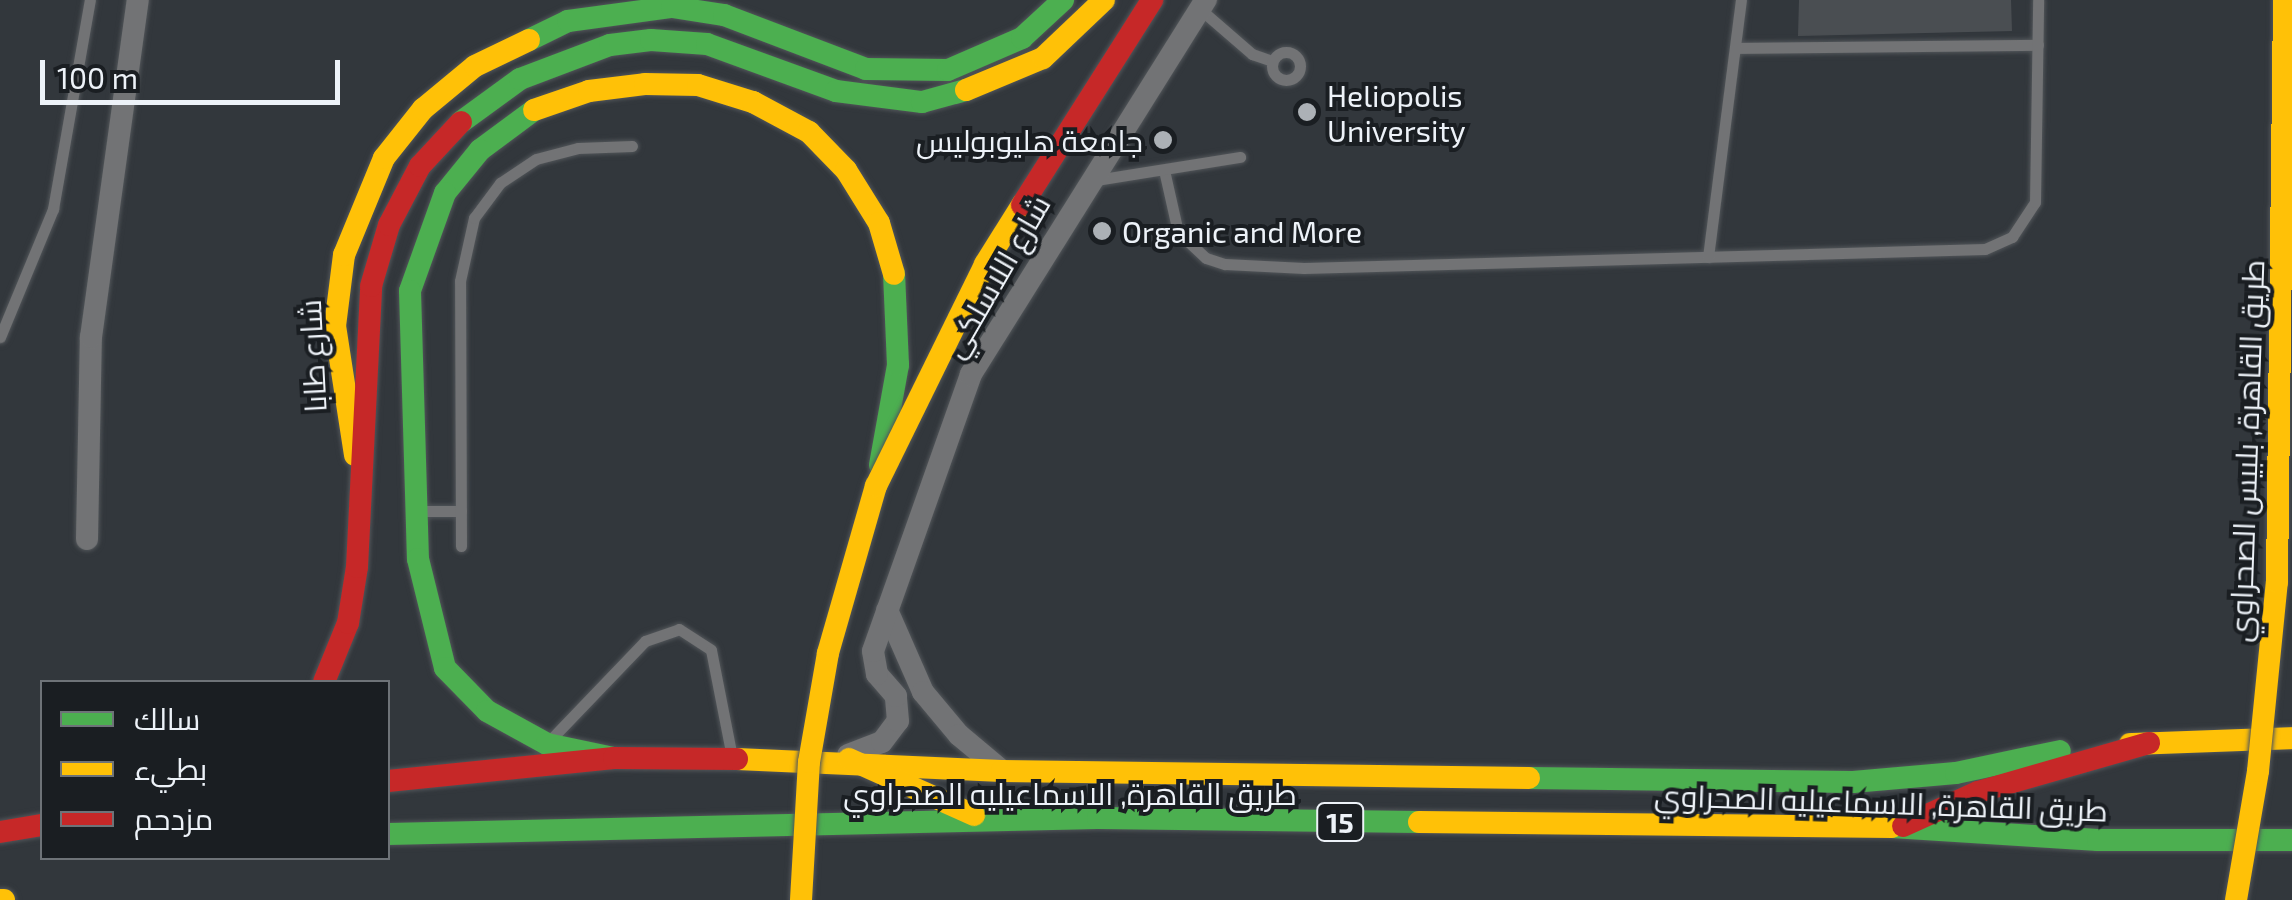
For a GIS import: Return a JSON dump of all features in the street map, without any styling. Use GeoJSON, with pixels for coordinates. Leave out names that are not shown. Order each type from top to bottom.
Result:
{"type":"FeatureCollection","features":[{"type":"Feature","properties":{"kind":"main road","name":"شارع طابا"},"geometry":{"type":"LineString","coordinates":[[364,481],[348,436],[334,326],[344,256],[384,158],[423,109],[475,66],[568,20],[672,7],[724,15],[866,70],[948,70],[1022,38],[1063,0]]}},
{"type":"Feature","properties":{"kind":"main road"},"geometry":{"type":"LineString","coordinates":[[325,680],[348,623],[364,481],[371,286],[389,224],[420,166],[485,99],[572,57],[651,40],[706,44],[836,91],[922,102],[1018,72],[1076,31],[1104,0]]}},
{"type":"Feature","properties":{"kind":"main road"},"geometry":{"type":"LineString","coordinates":[[876,486],[984,264],[1152,0]]}},
{"type":"Feature","properties":{"kind":"main road","name":"طريق القاهرة, بلبيس الصحراوي"},"geometry":{"type":"LineString","coordinates":[[2236,900],[2258,771],[2277,582],[2284,0]]}},
{"type":"Feature","properties":{"kind":"main road"},"geometry":{"type":"LineString","coordinates":[[614,758],[547,744],[487,710],[445,668],[421,586],[415,510],[410,291],[420,250],[457,178],[480,150],[534,110],[589,91],[644,84],[698,86],[753,102],[809,132],[846,170],[879,223],[901,320],[876,486],[828,653],[809,762],[802,900]]}},
{"type":"Feature","properties":{"kind":"main road"},"geometry":{"type":"LineString","coordinates":[[390,781],[614,758],[842,759],[1002,771],[1854,782],[1922,778],[2044,753],[2150,742],[2292,738]]}},
{"type":"Feature","properties":{"kind":"main road"},"geometry":{"type":"LineString","coordinates":[[1900,827],[1978,792],[2150,742]]}},
{"type":"Feature","properties":{"kind":"main road"},"geometry":{"type":"LineString","coordinates":[[842,759],[987,820]]}},
{"type":"Feature","properties":{"kind":"main road","name":"طريق القاهرة, الاسماعيليه الصحراوي"},"geometry":{"type":"LineString","coordinates":[[390,834],[987,820],[1900,827],[2098,840],[2292,840]]}},
{"type":"Feature","properties":{"kind":"main road"},"geometry":{"type":"LineString","coordinates":[[0,835],[40,825]]}},
{"type":"Feature","properties":{"kind":"main road"},"geometry":{"type":"LineString","coordinates":[[0,835],[40,838]]}},
{"type":"Feature","properties":{"kind":"street"},"geometry":{"type":"LineString","coordinates":[[87,540],[91,337],[138,0]]}},
{"type":"Feature","properties":{"kind":"street","name":"شارع اللاسلكي"},"geometry":{"type":"LineString","coordinates":[[842,759],[882,742],[898,722],[896,696],[874,662],[886,606],[971,374],[1088,181],[1203,4]]}},
{"type":"Feature","properties":{"kind":"street"},"geometry":{"type":"LineString","coordinates":[[886,606],[900,651],[922,692],[958,735],[1002,771]]}},
{"type":"Feature","properties":{"kind":"lane"},"geometry":{"type":"LineString","coordinates":[[0,337],[54,209],[90,0]]}},
{"type":"Feature","properties":{"kind":"lane"},"geometry":{"type":"LineString","coordinates":[[1708,256],[1741,0]]}},
{"type":"Feature","properties":{"kind":"lane"},"geometry":{"type":"LineString","coordinates":[[1164,170],[1178,232],[1206,258],[1225,264],[1985,249],[2012,238],[2035,202],[2038,0]]}},
{"type":"Feature","properties":{"kind":"lane"},"geometry":{"type":"LineString","coordinates":[[1203,4],[1252,54],[1272,61]]}},
{"type":"Feature","properties":{"kind":"lane"},"geometry":{"type":"LineString","coordinates":[[1735,48],[2038,45]]}},
{"type":"Feature","properties":{"kind":"lane"},"geometry":{"type":"LineString","coordinates":[[461,546],[460,280],[474,218],[500,183],[536,159],[578,148],[632,146]]}},
{"type":"Feature","properties":{"kind":"lane"},"geometry":{"type":"LineString","coordinates":[[1088,181],[1240,157]]}},
{"type":"Feature","properties":{"kind":"lane"},"geometry":{"type":"LineString","coordinates":[[415,510],[461,511]]}},
{"type":"Feature","properties":{"kind":"lane"},"geometry":{"type":"LineString","coordinates":[[547,744],[645,641],[678,629],[711,650],[733,759]]}},
{"type":"Feature","properties":{"kind":"building"},"geometry":{"type":"Polygon","coordinates":[[[1799,0],[2011,0],[2012,31],[1798,36],[1799,0]]]}},
{"type":"Feature","properties":{"kind":"traffic: fast"},"geometry":{"type":"LineString","coordinates":[[529,40],[568,21],[672,7],[724,15],[866,69],[948,70],[1022,38],[1063,0]]}},
{"type":"Feature","properties":{"kind":"traffic: fast"},"geometry":{"type":"LineString","coordinates":[[461,122],[520,79],[610,45],[651,40],[707,44],[836,91],[922,102],[966,90]]}},
{"type":"Feature","properties":{"kind":"traffic: fast"},"geometry":{"type":"LineString","coordinates":[[534,110],[480,150],[445,193],[410,291],[418,559],[445,668],[487,711],[547,744],[614,758]]}},
{"type":"Feature","properties":{"kind":"traffic: fast"},"geometry":{"type":"LineString","coordinates":[[880,465],[898,365],[894,274]]}},
{"type":"Feature","properties":{"kind":"traffic: fast"},"geometry":{"type":"LineString","coordinates":[[1529,778],[1853,782],[1956,773],[2060,751]]}},
{"type":"Feature","properties":{"kind":"traffic: fast"},"geometry":{"type":"LineString","coordinates":[[390,834],[1098,818],[1419,822]]}},
{"type":"Feature","properties":{"kind":"traffic: fast"},"geometry":{"type":"LineString","coordinates":[[1892,827],[2098,840],[2292,840]]}},
{"type":"Feature","properties":{"kind":"traffic: slow"},"geometry":{"type":"LineString","coordinates":[[966,90],[1043,58],[1104,0]]}},
{"type":"Feature","properties":{"kind":"traffic: slow"},"geometry":{"type":"LineString","coordinates":[[2236,900],[2258,771],[2277,582],[2284,0]]}},
{"type":"Feature","properties":{"kind":"traffic: slow"},"geometry":{"type":"LineString","coordinates":[[355,455],[335,326],[344,255],[384,158],[423,109],[475,66],[529,40]]}},
{"type":"Feature","properties":{"kind":"traffic: slow"},"geometry":{"type":"LineString","coordinates":[[534,110],[589,91],[645,84],[698,85],[753,102],[809,132],[846,170],[879,223],[894,274]]}},
{"type":"Feature","properties":{"kind":"traffic: slow"},"geometry":{"type":"LineString","coordinates":[[801,900],[809,762],[828,653],[876,486],[985,264],[1022,205]]}},
{"type":"Feature","properties":{"kind":"traffic: slow"},"geometry":{"type":"LineString","coordinates":[[2130,744],[2292,738]]}},
{"type":"Feature","properties":{"kind":"traffic: slow"},"geometry":{"type":"LineString","coordinates":[[737,759],[1002,771],[1529,778]]}},
{"type":"Feature","properties":{"kind":"traffic: slow"},"geometry":{"type":"LineString","coordinates":[[849,759],[974,815]]}},
{"type":"Feature","properties":{"kind":"traffic: slow"},"geometry":{"type":"LineString","coordinates":[[1419,822],[1892,827]]}},
{"type":"Feature","properties":{"kind":"traffic: jam"},"geometry":{"type":"LineString","coordinates":[[1022,205],[1152,0]]}},
{"type":"Feature","properties":{"kind":"traffic: jam"},"geometry":{"type":"LineString","coordinates":[[325,680],[348,623],[357,567],[371,286],[389,225],[420,166],[461,122]]}},
{"type":"Feature","properties":{"kind":"traffic: jam"},"geometry":{"type":"LineString","coordinates":[[1903,826],[1978,792],[2149,743]]}},
{"type":"Feature","properties":{"kind":"traffic: jam"},"geometry":{"type":"LineString","coordinates":[[390,781],[614,758],[737,759]]}},
{"type":"Feature","properties":{"kind":"traffic: jam"},"geometry":{"type":"LineString","coordinates":[[0,832],[40,825]]}},
{"type":"Feature","properties":{"kind":"place","name":"Heliopolis University"},"geometry":{"type":"Point","coordinates":[1307,112]}},
{"type":"Feature","properties":{"kind":"place","name":"جامعة هليوبوليس"},"geometry":{"type":"Point","coordinates":[1163,140]}},
{"type":"Feature","properties":{"kind":"place","name":"Organic and More"},"geometry":{"type":"Point","coordinates":[1102,231]}}]}
